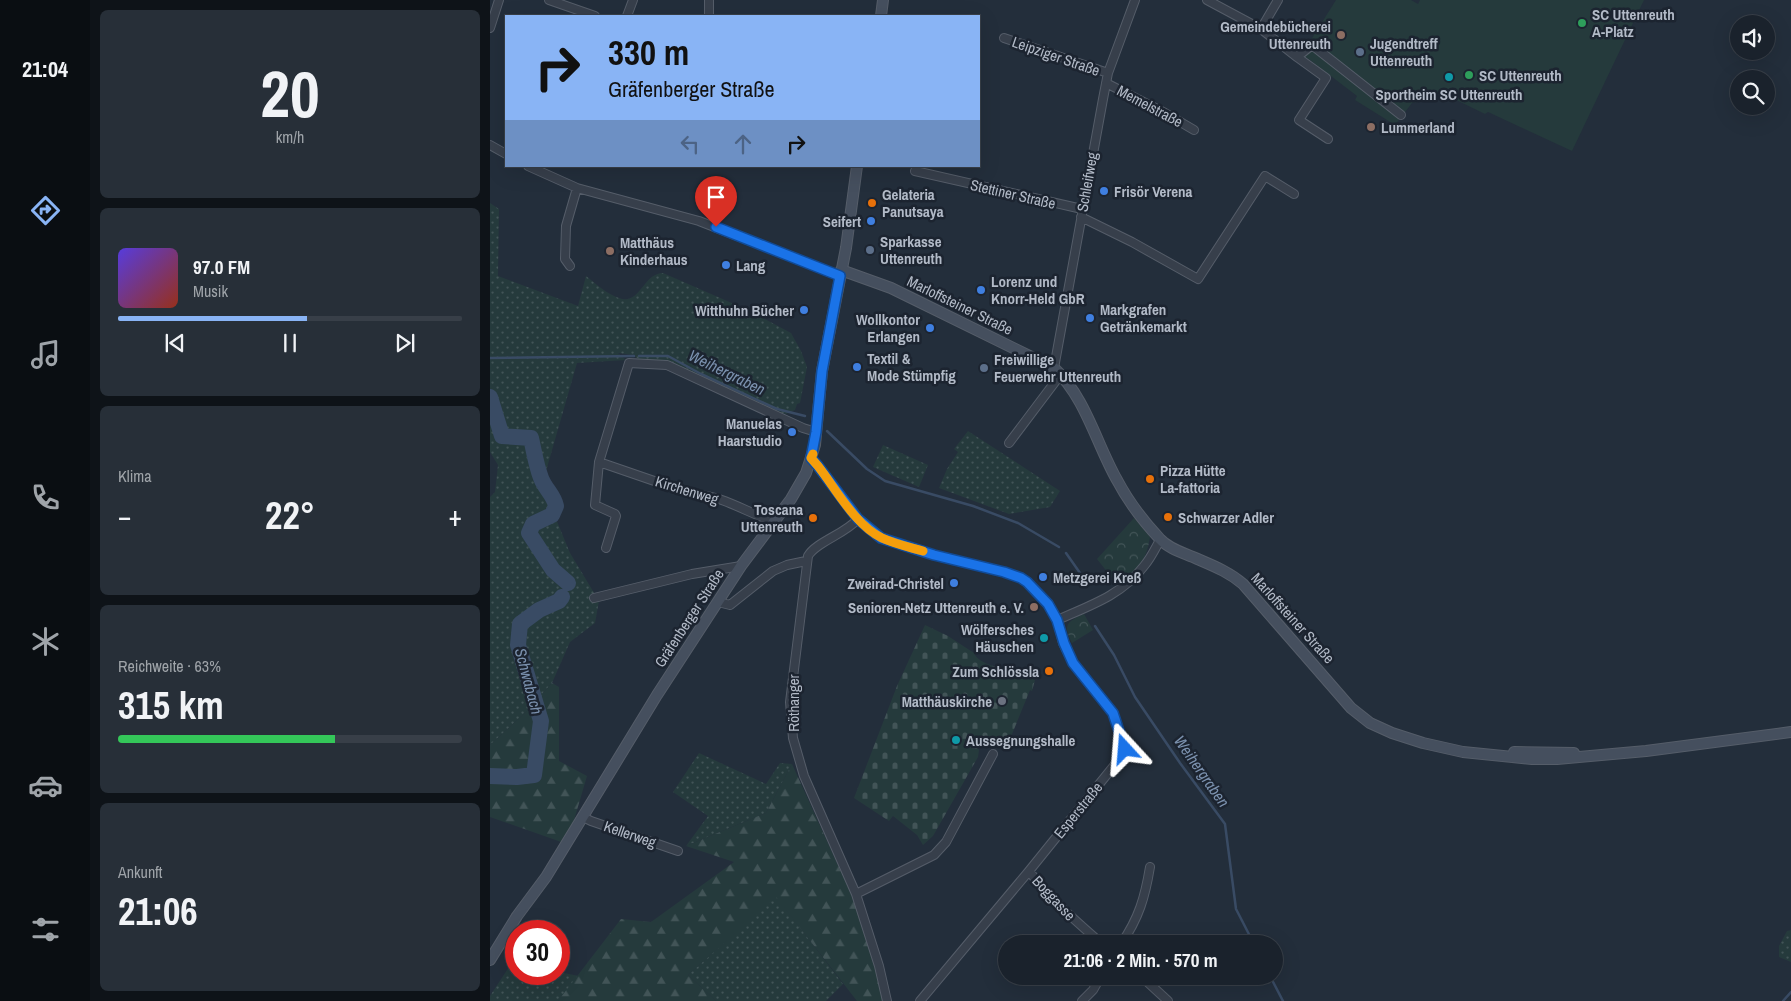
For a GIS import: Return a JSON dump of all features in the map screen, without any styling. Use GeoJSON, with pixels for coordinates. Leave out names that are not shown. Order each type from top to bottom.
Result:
{"type":"FeatureCollection","features":[{"type":"Feature","properties":{"kind":"street"},"geometry":{"type":"LineString","coordinates":[[490,28],[499,0]]}},
{"type":"Feature","properties":{"kind":"street"},"geometry":{"type":"LineString","coordinates":[[550,0],[592,15]]}},
{"type":"Feature","properties":{"kind":"street"},"geometry":{"type":"LineString","coordinates":[[627,15],[633,0]]}},
{"type":"Feature","properties":{"kind":"street"},"geometry":{"type":"LineString","coordinates":[[709,0],[709,15]]}},
{"type":"Feature","properties":{"kind":"street"},"geometry":{"type":"LineString","coordinates":[[880,15],[883,0]]}},
{"type":"Feature","properties":{"kind":"street","name":"Schleifweg"},"geometry":{"type":"LineString","coordinates":[[1058,371],[1082,213],[1108,73],[1135,0]]}},
{"type":"Feature","properties":{"kind":"street"},"geometry":{"type":"LineString","coordinates":[[1207,0],[1261,29],[1326,78],[1299,120],[1328,139]]}},
{"type":"Feature","properties":{"kind":"street"},"geometry":{"type":"LineString","coordinates":[[1261,29],[1278,0]]}},
{"type":"Feature","properties":{"kind":"street","name":"Leipziger Straße"},"geometry":{"type":"LineString","coordinates":[[1004,38],[1108,73]]}},
{"type":"Feature","properties":{"kind":"street"},"geometry":{"type":"LineString","coordinates":[[1297,57],[1312,44],[1401,115]]}},
{"type":"Feature","properties":{"kind":"street","name":"Memelstraße"},"geometry":{"type":"LineString","coordinates":[[1106,83],[1166,113],[1194,130]]}},
{"type":"Feature","properties":{"kind":"street"},"geometry":{"type":"LineString","coordinates":[[490,145],[505,153]]}},
{"type":"Feature","properties":{"kind":"street"},"geometry":{"type":"LineString","coordinates":[[530,167],[577,188],[699,221],[841,272]]}},
{"type":"Feature","properties":{"kind":"street","name":"Gräfenberger Straße"},"geometry":{"type":"LineString","coordinates":[[492,954],[546,877],[657,695],[741,566],[800,485],[811,458],[816,432],[822,371],[841,272],[857,167]]}},
{"type":"Feature","properties":{"kind":"street","name":"Stettiner Straße"},"geometry":{"type":"LineString","coordinates":[[915,171],[1082,213],[1198,279],[1265,176],[1294,194]]}},
{"type":"Feature","properties":{"kind":"street"},"geometry":{"type":"LineString","coordinates":[[570,266],[565,259],[566,226],[577,188]]}},
{"type":"Feature","properties":{"kind":"street","name":"Marloffsteiner Straße"},"geometry":{"type":"LineString","coordinates":[[841,272],[898,292],[1058,371],[1085,410],[1117,481],[1160,540],[1177,551],[1229,573],[1243,584],[1351,708],[1370,723],[1392,733],[1423,743],[1463,752],[1557,760],[1646,751],[1791,732]]}},
{"type":"Feature","properties":{"kind":"street"},"geometry":{"type":"LineString","coordinates":[[606,548],[616,516],[595,505],[599,462],[629,362],[667,365],[803,428],[816,432]]}},
{"type":"Feature","properties":{"kind":"street"},"geometry":{"type":"LineString","coordinates":[[1009,443],[1058,371]]}},
{"type":"Feature","properties":{"kind":"street","name":"Esperstraße"},"geometry":{"type":"LineString","coordinates":[[811,458],[858,519],[881,538],[934,555],[1004,572],[1021,578],[1038,592],[1048,604],[1057,620],[1067,653],[1073,663],[1113,713],[1125,749],[1117,762],[1029,871],[920,1001]]}},
{"type":"Feature","properties":{"kind":"street","name":"Kirchenweg"},"geometry":{"type":"LineString","coordinates":[[599,462],[695,496],[703,495],[730,503],[774,522]]}},
{"type":"Feature","properties":{"kind":"street"},"geometry":{"type":"LineString","coordinates":[[718,602],[730,605],[773,571],[788,564],[806,561],[809,552],[852,526],[858,519]]}},
{"type":"Feature","properties":{"kind":"street"},"geometry":{"type":"LineString","coordinates":[[1057,620],[1123,589],[1145,566],[1160,540]]}},
{"type":"Feature","properties":{"kind":"street","name":"Röthanger"},"geometry":{"type":"LineString","coordinates":[[806,561],[790,702],[791,730],[804,776],[856,894],[871,938],[887,1001]]}},
{"type":"Feature","properties":{"kind":"street"},"geometry":{"type":"LineString","coordinates":[[594,598],[692,574],[741,566]]}},
{"type":"Feature","properties":{"kind":"street"},"geometry":{"type":"LineString","coordinates":[[856,894],[932,856],[940,850],[993,754]]}},
{"type":"Feature","properties":{"kind":"street","name":"Kellerweg"},"geometry":{"type":"LineString","coordinates":[[583,816],[591,821],[678,851]]}},
{"type":"Feature","properties":{"kind":"street"},"geometry":{"type":"LineString","coordinates":[[1128,935],[1144,900],[1150,866]]}},
{"type":"Feature","properties":{"kind":"street","name":"Boggasse"},"geometry":{"type":"LineString","coordinates":[[1029,871],[1042,888],[1071,918],[1091,935]]}},
{"type":"Feature","properties":{"kind":"street"},"geometry":{"type":"LineString","coordinates":[[1082,1001],[1096,985]]}},
{"type":"Feature","properties":{"kind":"street"},"geometry":{"type":"LineString","coordinates":[[1151,985],[1168,1001]]}},
{"type":"Feature","properties":{"kind":"green space","name":"SC Uttenreuth"},"geometry":{"type":"Polygon","coordinates":[[[1336,0],[1411,0],[1418,4],[1420,0],[1644,0],[1572,151],[1488,112],[1485,114],[1448,96],[1412,103],[1395,125],[1355,100],[1357,96],[1302,54],[1336,0]]]}},
{"type":"Feature","properties":{"kind":"green space"},"geometry":{"type":"Polygon","coordinates":[[[490,203],[499,209],[498,276],[578,306],[586,276],[610,294],[626,299],[637,294],[656,274],[663,273],[750,311],[791,333],[807,367],[800,403],[797,404],[795,410],[786,414],[777,412],[666,361],[640,360],[633,355],[618,353],[626,360],[577,363],[542,485],[570,553],[599,601],[595,623],[570,642],[552,683],[525,713],[490,745],[490,497],[495,492],[498,465],[490,452],[490,203]]]}},
{"type":"Feature","properties":{"kind":"green space"},"geometry":{"type":"Polygon","coordinates":[[[968,431],[1060,491],[1050,507],[1009,514],[939,488],[947,469],[958,452],[954,449],[968,431]]]}},
{"type":"Feature","properties":{"kind":"green space"},"geometry":{"type":"Polygon","coordinates":[[[883,445],[928,465],[919,487],[873,467],[883,445]]]}},
{"type":"Feature","properties":{"kind":"green space"},"geometry":{"type":"Polygon","coordinates":[[[1134,518],[1150,537],[1148,546],[1140,565],[1116,583],[1097,559],[1134,518]]]}},
{"type":"Feature","properties":{"kind":"green space"},"geometry":{"type":"Polygon","coordinates":[[[1084,614],[1093,630],[1072,643],[1067,628],[1068,625],[1073,619],[1084,614]]]}},
{"type":"Feature","properties":{"kind":"green space"},"geometry":{"type":"Polygon","coordinates":[[[925,625],[948,636],[988,664],[1021,673],[1035,680],[1032,691],[1030,690],[1008,744],[995,738],[976,746],[979,750],[978,757],[933,836],[923,845],[917,835],[893,816],[889,821],[854,798],[897,686],[925,625]]]}},
{"type":"Feature","properties":{"kind":"green space"},"geometry":{"type":"Polygon","coordinates":[[[552,683],[559,687],[559,761],[587,776],[567,844],[490,817],[490,745],[525,713],[552,683]]]}},
{"type":"Feature","properties":{"kind":"green space"},"geometry":{"type":"Polygon","coordinates":[[[699,753],[766,784],[780,763],[792,764],[766,813],[686,846],[708,816],[673,792],[699,753]]]}},
{"type":"Feature","properties":{"kind":"green space"},"geometry":{"type":"Polygon","coordinates":[[[792,764],[851,894],[875,966],[883,1001],[857,1001],[776,897],[688,975],[716,1001],[558,1001],[621,919],[651,922],[734,862],[686,846],[766,813],[792,764]]]}},
{"type":"Feature","properties":{"kind":"green space"},"geometry":{"type":"Polygon","coordinates":[[[776,896],[843,984],[826,1001],[716,1001],[688,975],[776,896]]]}},
{"type":"Feature","properties":{"kind":"green space"},"geometry":{"type":"Polygon","coordinates":[[[1791,930],[1791,962],[1779,957],[1779,946],[1787,931],[1791,930]]]}},
{"type":"Feature","properties":{"kind":"green space"},"geometry":{"type":"Polygon","coordinates":[[[505,973],[505,985],[570,985],[570,974],[579,976],[558,1001],[490,1001],[490,996],[505,973]]]}},
{"type":"Feature","properties":{"kind":"waterway","name":"Weihergraben"},"geometry":{"type":"LineString","coordinates":[[490,358],[634,356]]}},
{"type":"Feature","properties":{"kind":"waterway","name":"Weihergraben"},"geometry":{"type":"LineString","coordinates":[[639,356],[668,356],[701,374],[777,409],[805,416]]}},
{"type":"Feature","properties":{"kind":"waterway","name":"Schwabach"},"geometry":{"type":"LineString","coordinates":[[490,397],[502,436],[531,438],[541,478],[556,506],[552,515],[533,524],[529,533],[553,570],[568,583]]}},
{"type":"Feature","properties":{"kind":"waterway","name":"Weihergraben"},"geometry":{"type":"LineString","coordinates":[[827,431],[867,469],[885,481],[973,506],[1018,523],[1059,547]]}},
{"type":"Feature","properties":{"kind":"waterway"},"geometry":{"type":"LineString","coordinates":[[1066,553],[1080,573]]}},
{"type":"Feature","properties":{"kind":"waterway","name":"Schwabach"},"geometry":{"type":"LineString","coordinates":[[490,776],[517,777],[534,775],[541,721],[518,645],[520,624],[539,610],[559,601],[562,597]]}},
{"type":"Feature","properties":{"kind":"waterway","name":"Weihergraben"},"geometry":{"type":"LineString","coordinates":[[1095,626],[1114,655],[1135,697],[1225,824],[1236,909],[1249,935]]}},
{"type":"Feature","properties":{"kind":"waterway","name":"Weihergraben"},"geometry":{"type":"LineString","coordinates":[[1275,985],[1283,1001]]}},
{"type":"Feature","properties":{"kind":"waterway","name":"Weihergraben"},"geometry":{"type":"LineString","coordinates":[[1783,1001],[1791,992]]}},
{"type":"Feature","properties":{"kind":"slow traffic"},"geometry":{"type":"LineString","coordinates":[[813,454],[811,458],[866,527],[881,538],[923,551]]}},
{"type":"Feature","properties":{"kind":"place","name":"SC Uttenreuth A-Platz"},"geometry":{"type":"Point","coordinates":[1582,23]}},
{"type":"Feature","properties":{"kind":"place","name":"Gemeindebücherei Uttenreuth"},"geometry":{"type":"Point","coordinates":[1341,35]}},
{"type":"Feature","properties":{"kind":"place","name":"Jugendtreff Uttenreuth"},"geometry":{"type":"Point","coordinates":[1360,52]}},
{"type":"Feature","properties":{"kind":"place","name":"SC Uttenreuth"},"geometry":{"type":"Point","coordinates":[1469,75]}},
{"type":"Feature","properties":{"kind":"place","name":"Sportheim SC Uttenreuth"},"geometry":{"type":"Point","coordinates":[1449,77]}},
{"type":"Feature","properties":{"kind":"place","name":"Lummerland"},"geometry":{"type":"Point","coordinates":[1371,127]}},
{"type":"Feature","properties":{"kind":"place","name":"Frisör Verena"},"geometry":{"type":"Point","coordinates":[1104,191]}},
{"type":"Feature","properties":{"kind":"place","name":"Gelateria Panutsaya"},"geometry":{"type":"Point","coordinates":[872,203]}},
{"type":"Feature","properties":{"kind":"place","name":"Seifert"},"geometry":{"type":"Point","coordinates":[871,221]}},
{"type":"Feature","properties":{"kind":"place","name":"Sparkasse Uttenreuth"},"geometry":{"type":"Point","coordinates":[870,250]}},
{"type":"Feature","properties":{"kind":"place","name":"Matthäus Kinderhaus"},"geometry":{"type":"Point","coordinates":[610,251]}},
{"type":"Feature","properties":{"kind":"place","name":"Lang"},"geometry":{"type":"Point","coordinates":[726,265]}},
{"type":"Feature","properties":{"kind":"place","name":"Lorenz und Knorr-Held GbR"},"geometry":{"type":"Point","coordinates":[981,290]}},
{"type":"Feature","properties":{"kind":"place","name":"Witthuhn Bücher"},"geometry":{"type":"Point","coordinates":[804,310]}},
{"type":"Feature","properties":{"kind":"place","name":"Markgrafen Getränkemarkt"},"geometry":{"type":"Point","coordinates":[1090,318]}},
{"type":"Feature","properties":{"kind":"place","name":"Wollkontor Erlangen"},"geometry":{"type":"Point","coordinates":[930,328]}},
{"type":"Feature","properties":{"kind":"place","name":"Textil & Mode Stümpfig"},"geometry":{"type":"Point","coordinates":[857,367]}},
{"type":"Feature","properties":{"kind":"place","name":"Freiwillige Feuerwehr Uttenreuth"},"geometry":{"type":"Point","coordinates":[984,368]}},
{"type":"Feature","properties":{"kind":"place","name":"Manuelas Haarstudio"},"geometry":{"type":"Point","coordinates":[792,432]}},
{"type":"Feature","properties":{"kind":"place","name":"Pizza Hütte La-fattoria"},"geometry":{"type":"Point","coordinates":[1150,479]}},
{"type":"Feature","properties":{"kind":"place","name":"Schwarzer Adler"},"geometry":{"type":"Point","coordinates":[1168,517]}},
{"type":"Feature","properties":{"kind":"place","name":"Toscana Uttenreuth"},"geometry":{"type":"Point","coordinates":[813,518]}},
{"type":"Feature","properties":{"kind":"place","name":"Metzgerei Kreß"},"geometry":{"type":"Point","coordinates":[1043,577]}},
{"type":"Feature","properties":{"kind":"place","name":"Zweirad-Christel"},"geometry":{"type":"Point","coordinates":[954,583]}},
{"type":"Feature","properties":{"kind":"place","name":"Senioren-Netz Uttenreuth e. V."},"geometry":{"type":"Point","coordinates":[1034,607]}},
{"type":"Feature","properties":{"kind":"place","name":"Wölfersches Häuschen"},"geometry":{"type":"Point","coordinates":[1044,638]}},
{"type":"Feature","properties":{"kind":"place","name":"Zum Schlössla"},"geometry":{"type":"Point","coordinates":[1049,671]}},
{"type":"Feature","properties":{"kind":"place","name":"Matthäuskirche"},"geometry":{"type":"Point","coordinates":[1002,701]}},
{"type":"Feature","properties":{"kind":"place","name":"Aussegnungshalle"},"geometry":{"type":"Point","coordinates":[956,740]}},
{"type":"Feature","properties":{"kind":"route"},"geometry":{"type":"LineString","coordinates":[[716,227],[840,276],[822,371],[815,445],[811,458],[858,519],[881,538],[934,555],[1004,572],[1027,582],[1048,604],[1057,620],[1067,653],[1073,663],[1113,713],[1125,749]]}}]}
